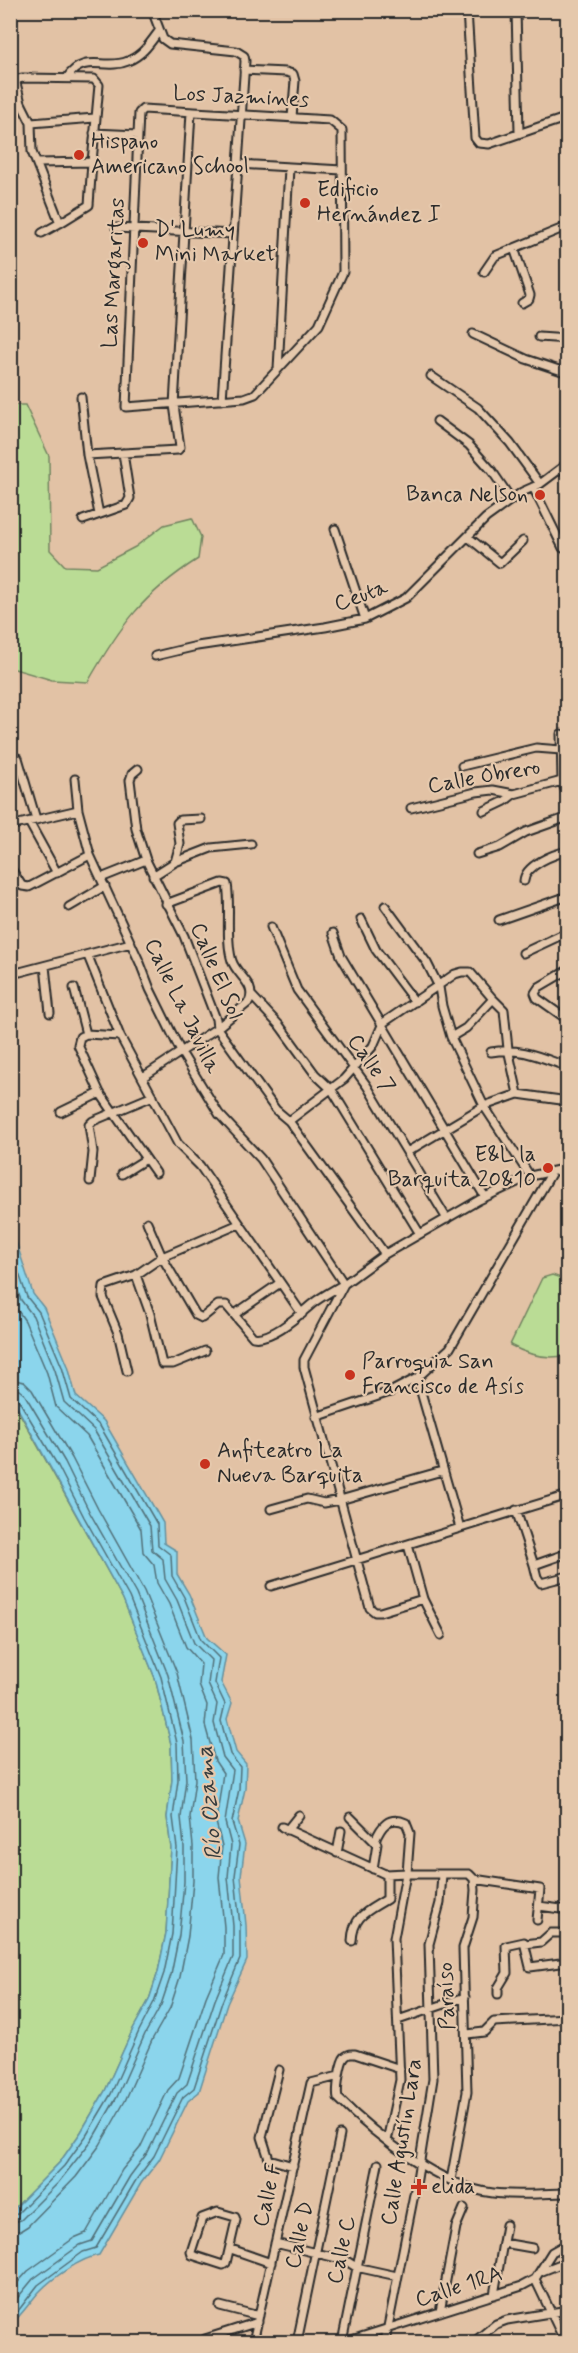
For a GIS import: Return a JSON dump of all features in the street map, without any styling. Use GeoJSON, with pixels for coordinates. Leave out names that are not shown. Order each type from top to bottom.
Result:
{"type":"FeatureCollection","features":[{"type":"Feature","properties":{"kind":"street"},"geometry":{"type":"LineString","coordinates":[[152,10],[162,39],[170,45],[241,52],[245,61],[222,400]]}},
{"type":"Feature","properties":{"kind":"street"},"geometry":{"type":"LineString","coordinates":[[467,10],[475,138],[479,143],[489,144],[567,117]]}},
{"type":"Feature","properties":{"kind":"street"},"geometry":{"type":"LineString","coordinates":[[516,10],[519,132]]}},
{"type":"Feature","properties":{"kind":"street"},"geometry":{"type":"LineString","coordinates":[[567,10],[567,30]]}},
{"type":"Feature","properties":{"kind":"street"},"geometry":{"type":"LineString","coordinates":[[67,78],[75,67],[92,62],[120,64],[128,62],[145,51],[159,31]]}},
{"type":"Feature","properties":{"kind":"street"},"geometry":{"type":"LineString","coordinates":[[244,70],[293,74],[295,81],[292,117]]}},
{"type":"Feature","properties":{"kind":"street"},"geometry":{"type":"LineString","coordinates":[[42,233],[60,223],[90,205],[99,85],[94,78],[18,79],[16,83],[21,103],[31,123],[32,152],[60,223]]}},
{"type":"Feature","properties":{"kind":"street","name":"Los Jazmines"},"geometry":{"type":"LineString","coordinates":[[143,109],[330,120],[342,130],[342,170]]}},
{"type":"Feature","properties":{"kind":"street","name":"Las Margaritas"},"geometry":{"type":"LineString","coordinates":[[143,109],[139,113],[125,405],[129,408],[174,405]]}},
{"type":"Feature","properties":{"kind":"street"},"geometry":{"type":"LineString","coordinates":[[87,455],[178,450],[180,447],[174,405],[191,112]]}},
{"type":"Feature","properties":{"kind":"street"},"geometry":{"type":"LineString","coordinates":[[31,123],[95,118]]}},
{"type":"Feature","properties":{"kind":"street"},"geometry":{"type":"LineString","coordinates":[[94,133],[138,135]]}},
{"type":"Feature","properties":{"kind":"street"},"geometry":{"type":"LineString","coordinates":[[37,163],[92,162]]}},
{"type":"Feature","properties":{"kind":"street"},"geometry":{"type":"LineString","coordinates":[[174,405],[244,398],[255,394],[319,325],[344,272],[342,170],[238,164]]}},
{"type":"Feature","properties":{"kind":"street"},"geometry":{"type":"LineString","coordinates":[[278,370],[289,168]]}},
{"type":"Feature","properties":{"kind":"street"},"geometry":{"type":"LineString","coordinates":[[484,272],[492,259],[567,226]]}},
{"type":"Feature","properties":{"kind":"street"},"geometry":{"type":"LineString","coordinates":[[116,228],[233,234]]}},
{"type":"Feature","properties":{"kind":"street"},"geometry":{"type":"LineString","coordinates":[[514,248],[530,296],[522,303]]}},
{"type":"Feature","properties":{"kind":"street"},"geometry":{"type":"LineString","coordinates":[[473,334],[526,359],[567,373]]}},
{"type":"Feature","properties":{"kind":"street"},"geometry":{"type":"LineString","coordinates":[[538,336],[567,339]]}},
{"type":"Feature","properties":{"kind":"street"},"geometry":{"type":"LineString","coordinates":[[431,376],[478,408],[510,443],[537,486],[563,549]]}},
{"type":"Feature","properties":{"kind":"street"},"geometry":{"type":"LineString","coordinates":[[81,397],[87,455],[99,514]]}},
{"type":"Feature","properties":{"kind":"street"},"geometry":{"type":"LineString","coordinates":[[437,421],[469,444],[492,471],[511,500]]}},
{"type":"Feature","properties":{"kind":"street"},"geometry":{"type":"LineString","coordinates":[[83,520],[126,505],[130,498],[123,453]]}},
{"type":"Feature","properties":{"kind":"street","name":"Ceuta"},"geometry":{"type":"LineString","coordinates":[[155,656],[197,646],[365,619],[406,598],[486,518],[511,500],[537,486],[567,463]]}},
{"type":"Feature","properties":{"kind":"street"},"geometry":{"type":"LineString","coordinates":[[335,529],[365,619]]}},
{"type":"Feature","properties":{"kind":"street"},"geometry":{"type":"LineString","coordinates":[[468,537],[500,563],[523,542]]}},
{"type":"Feature","properties":{"kind":"street"},"geometry":{"type":"LineString","coordinates":[[561,734],[564,762],[562,781],[567,798]]}},
{"type":"Feature","properties":{"kind":"street"},"geometry":{"type":"LineString","coordinates":[[462,766],[536,748],[561,750]]}},
{"type":"Feature","properties":{"kind":"street"},"geometry":{"type":"LineString","coordinates":[[18,758],[32,820],[57,873]]}},
{"type":"Feature","properties":{"kind":"street","name":"Calle El Sol"},"geometry":{"type":"LineString","coordinates":[[138,769],[132,774],[130,780],[136,830],[153,876],[184,936],[216,1019],[217,1028],[276,1110],[289,1121],[385,1254]]}},
{"type":"Feature","properties":{"kind":"street","name":"Calle La Javilla"},"geometry":{"type":"LineString","coordinates":[[75,779],[78,810],[90,855],[181,1052],[219,1114],[261,1159],[344,1284]]}},
{"type":"Feature","properties":{"kind":"street","name":"Calle Obrero"},"geometry":{"type":"LineString","coordinates":[[411,808],[476,792],[493,790],[514,794],[562,781]]}},
{"type":"Feature","properties":{"kind":"street"},"geometry":{"type":"LineString","coordinates":[[484,811],[514,794]]}},
{"type":"Feature","properties":{"kind":"street"},"geometry":{"type":"LineString","coordinates":[[10,826],[78,810]]}},
{"type":"Feature","properties":{"kind":"street"},"geometry":{"type":"LineString","coordinates":[[477,854],[500,847],[526,832],[567,817]]}},
{"type":"Feature","properties":{"kind":"street"},"geometry":{"type":"LineString","coordinates":[[174,862],[180,844],[177,823],[180,820],[201,819]]}},
{"type":"Feature","properties":{"kind":"street"},"geometry":{"type":"LineString","coordinates":[[153,876],[174,862],[211,848],[251,844]]}},
{"type":"Feature","properties":{"kind":"street"},"geometry":{"type":"LineString","coordinates":[[524,881],[524,875],[530,868],[567,851]]}},
{"type":"Feature","properties":{"kind":"street"},"geometry":{"type":"LineString","coordinates":[[10,867],[25,888],[90,855]]}},
{"type":"Feature","properties":{"kind":"street"},"geometry":{"type":"LineString","coordinates":[[101,878],[146,860]]}},
{"type":"Feature","properties":{"kind":"street"},"geometry":{"type":"LineString","coordinates":[[143,1077],[217,1028],[249,1002],[252,996],[252,989],[232,962],[227,884],[222,883],[166,904]]}},
{"type":"Feature","properties":{"kind":"street"},"geometry":{"type":"LineString","coordinates":[[69,907],[105,886]]}},
{"type":"Feature","properties":{"kind":"street"},"geometry":{"type":"LineString","coordinates":[[500,920],[567,896]]}},
{"type":"Feature","properties":{"kind":"street"},"geometry":{"type":"LineString","coordinates":[[385,906],[427,963],[439,987],[451,1037],[484,1106],[530,1176]]}},
{"type":"Feature","properties":{"kind":"street"},"geometry":{"type":"LineString","coordinates":[[361,919],[376,950],[415,1002]]}},
{"type":"Feature","properties":{"kind":"street","name":"Calle 7"},"geometry":{"type":"LineString","coordinates":[[271,927],[297,990],[367,1086],[447,1219]]}},
{"type":"Feature","properties":{"kind":"street"},"geometry":{"type":"LineString","coordinates":[[523,953],[567,932]]}},
{"type":"Feature","properties":{"kind":"street"},"geometry":{"type":"LineString","coordinates":[[333,933],[341,956],[485,1197]]}},
{"type":"Feature","properties":{"kind":"street"},"geometry":{"type":"LineString","coordinates":[[20,972],[131,943]]}},
{"type":"Feature","properties":{"kind":"street"},"geometry":{"type":"LineString","coordinates":[[88,956],[120,1036],[178,1144],[200,1166],[302,1314]]}},
{"type":"Feature","properties":{"kind":"street"},"geometry":{"type":"LineString","coordinates":[[45,966],[50,1013]]}},
{"type":"Feature","properties":{"kind":"street"},"geometry":{"type":"LineString","coordinates":[[567,970],[539,987],[535,993],[537,998],[567,1020]]}},
{"type":"Feature","properties":{"kind":"street"},"geometry":{"type":"LineString","coordinates":[[289,1121],[332,1090],[353,1069],[373,1046],[383,1023],[455,974],[462,972],[470,972],[504,1010],[508,1049],[518,1094]]}},
{"type":"Feature","properties":{"kind":"street"},"geometry":{"type":"LineString","coordinates":[[74,988],[86,1034]]}},
{"type":"Feature","properties":{"kind":"street"},"geometry":{"type":"LineString","coordinates":[[252,996],[280,1026],[315,1074],[332,1090],[420,1234]]}},
{"type":"Feature","properties":{"kind":"street"},"geometry":{"type":"LineString","coordinates":[[451,1037],[466,1028],[493,999]]}},
{"type":"Feature","properties":{"kind":"street"},"geometry":{"type":"LineString","coordinates":[[120,1036],[86,1034],[80,1037],[78,1045],[100,1093],[156,1173]]}},
{"type":"Feature","properties":{"kind":"street"},"geometry":{"type":"LineString","coordinates":[[491,1052],[508,1049],[526,1052],[567,1067]]}},
{"type":"Feature","properties":{"kind":"street"},"geometry":{"type":"LineString","coordinates":[[61,1112],[100,1093]]}},
{"type":"Feature","properties":{"kind":"street"},"geometry":{"type":"LineString","coordinates":[[407,1152],[484,1106],[518,1094],[567,1101]]}},
{"type":"Feature","properties":{"kind":"street"},"geometry":{"type":"LineString","coordinates":[[90,1181],[93,1152],[89,1125],[153,1096]]}},
{"type":"Feature","properties":{"kind":"street"},"geometry":{"type":"LineString","coordinates":[[147,1222],[162,1257],[196,1315],[202,1318],[222,1304],[230,1307],[249,1335],[258,1338],[266,1336],[302,1314],[312,1304],[385,1254],[485,1197],[530,1176],[567,1168],[565,1150],[567,1112]]}},
{"type":"Feature","properties":{"kind":"street"},"geometry":{"type":"LineString","coordinates":[[122,1174],[146,1159]]}},
{"type":"Feature","properties":{"kind":"street"},"geometry":{"type":"LineString","coordinates":[[316,1417],[390,1392],[417,1378],[450,1348],[552,1172]]}},
{"type":"Feature","properties":{"kind":"street"},"geometry":{"type":"LineString","coordinates":[[127,1371],[118,1334],[102,1292],[104,1286],[136,1275],[162,1257],[239,1224]]}},
{"type":"Feature","properties":{"kind":"street"},"geometry":{"type":"LineString","coordinates":[[136,1275],[150,1314],[162,1364],[172,1364],[205,1351]]}},
{"type":"Feature","properties":{"kind":"street"},"geometry":{"type":"LineString","coordinates":[[235,1314],[280,1283]]}},
{"type":"Feature","properties":{"kind":"street"},"geometry":{"type":"LineString","coordinates":[[344,1284],[304,1359],[316,1417],[370,1608],[375,1612],[380,1612],[423,1599]]}},
{"type":"Feature","properties":{"kind":"street"},"geometry":{"type":"LineString","coordinates":[[417,1378],[460,1528]]}},
{"type":"Feature","properties":{"kind":"street"},"geometry":{"type":"LineString","coordinates":[[271,1509],[307,1499],[324,1503],[340,1500],[442,1471]]}},
{"type":"Feature","properties":{"kind":"street"},"geometry":{"type":"LineString","coordinates":[[271,1586],[567,1495]]}},
{"type":"Feature","properties":{"kind":"street"},"geometry":{"type":"LineString","coordinates":[[516,1510],[537,1577],[541,1582],[567,1576]]}},
{"type":"Feature","properties":{"kind":"street"},"geometry":{"type":"LineString","coordinates":[[408,1545],[423,1599],[441,1635]]}},
{"type":"Feature","properties":{"kind":"street"},"geometry":{"type":"LineString","coordinates":[[534,1565],[567,1554]]}},
{"type":"Feature","properties":{"kind":"street"},"geometry":{"type":"LineString","coordinates":[[299,1815],[284,1828],[387,1874],[466,1874],[474,1880],[540,1889],[537,1920]]}},
{"type":"Feature","properties":{"kind":"street"},"geometry":{"type":"LineString","coordinates":[[350,1817],[375,1841],[378,1847],[373,1869]]}},
{"type":"Feature","properties":{"kind":"street"},"geometry":{"type":"LineString","coordinates":[[375,1841],[380,1829],[391,1821],[397,1820],[406,1824],[410,1833],[407,1873],[394,1938],[400,2069],[387,2141]]}},
{"type":"Feature","properties":{"kind":"street"},"geometry":{"type":"LineString","coordinates":[[337,1853],[341,1831]]}},
{"type":"Feature","properties":{"kind":"street"},"geometry":{"type":"LineString","coordinates":[[352,1941],[354,1927],[359,1917],[387,1899],[387,1874]]}},
{"type":"Feature","properties":{"kind":"street","name":"Calle Agustín Lara"},"geometry":{"type":"LineString","coordinates":[[385,2343],[420,2164],[434,2072],[429,1940],[440,1903],[442,1874]]}},
{"type":"Feature","properties":{"kind":"street","name":"Paraíso"},"geometry":{"type":"LineString","coordinates":[[451,2180],[466,2099],[467,2034],[463,1948],[474,1912],[476,1890],[474,1880]]}},
{"type":"Feature","properties":{"kind":"street"},"geometry":{"type":"LineString","coordinates":[[539,1906],[561,1909]]}},
{"type":"Feature","properties":{"kind":"street"},"geometry":{"type":"LineString","coordinates":[[498,1994],[498,1988],[507,1973],[505,1947],[523,1941],[525,1944],[541,1942],[551,1933],[564,1933]]}},
{"type":"Feature","properties":{"kind":"street"},"geometry":{"type":"LineString","coordinates":[[525,1944],[530,1967],[567,1962]]}},
{"type":"Feature","properties":{"kind":"street"},"geometry":{"type":"LineString","coordinates":[[398,2020],[465,1997]]}},
{"type":"Feature","properties":{"kind":"street"},"geometry":{"type":"LineString","coordinates":[[467,2034],[484,2032],[494,2022],[567,2018]]}},
{"type":"Feature","properties":{"kind":"street"},"geometry":{"type":"LineString","coordinates":[[400,2069],[355,2054],[348,2055],[343,2059],[339,2076],[336,2091],[338,2098],[387,2141],[420,2164],[451,2180],[494,2193],[567,2193]]}},
{"type":"Feature","properties":{"kind":"street"},"geometry":{"type":"LineString","coordinates":[[279,2070],[262,2141],[269,2159],[293,2166]]}},
{"type":"Feature","properties":{"kind":"street","name":"Calle F"},"geometry":{"type":"LineString","coordinates":[[253,2343],[311,2084],[339,2076]]}},
{"type":"Feature","properties":{"kind":"street","name":"Calle D"},"geometry":{"type":"LineString","coordinates":[[297,2343],[340,2135]]}},
{"type":"Feature","properties":{"kind":"street","name":"Calle C"},"geometry":{"type":"LineString","coordinates":[[343,2343],[356,2267],[378,2164]]}},
{"type":"Feature","properties":{"kind":"street"},"geometry":{"type":"LineString","coordinates":[[440,2312],[456,2227],[464,2208]]}},
{"type":"Feature","properties":{"kind":"street"},"geometry":{"type":"LineString","coordinates":[[218,2212],[236,2218],[231,2249],[223,2265],[192,2255],[204,2216],[218,2212]]}},
{"type":"Feature","properties":{"kind":"street"},"geometry":{"type":"LineString","coordinates":[[494,2295],[506,2225]]}},
{"type":"Feature","properties":{"kind":"street"},"geometry":{"type":"LineString","coordinates":[[275,2243],[345,2260],[356,2267],[397,2276]]}},
{"type":"Feature","properties":{"kind":"street"},"geometry":{"type":"LineString","coordinates":[[503,2243],[532,2248]]}},
{"type":"Feature","properties":{"kind":"street","name":"Calle 1RA"},"geometry":{"type":"LineString","coordinates":[[343,2343],[522,2286],[537,2275],[552,2252],[567,2243]]}},
{"type":"Feature","properties":{"kind":"street"},"geometry":{"type":"LineString","coordinates":[[231,2249],[271,2263]]}},
{"type":"Feature","properties":{"kind":"street"},"geometry":{"type":"LineString","coordinates":[[566,2343],[537,2275],[567,2261]]}},
{"type":"Feature","properties":{"kind":"street"},"geometry":{"type":"LineString","coordinates":[[220,2306],[258,2319]]}},
{"type":"Feature","properties":{"kind":"street"},"geometry":{"type":"LineString","coordinates":[[474,2343],[496,2324],[507,2320],[567,2310]]}},
{"type":"Feature","properties":{"kind":"street"},"geometry":{"type":"LineString","coordinates":[[205,2339],[258,2319]]}},
{"type":"Feature","properties":{"kind":"green space"},"geometry":{"type":"Polygon","coordinates":[[[11,405],[25,405],[49,456],[50,550],[65,566],[97,567],[135,547],[164,525],[192,518],[201,537],[198,559],[162,585],[134,613],[111,644],[88,682],[52,680],[11,668],[11,405]]]}},
{"type":"Feature","properties":{"kind":"green space"},"geometry":{"type":"Polygon","coordinates":[[[552,1275],[567,1280],[567,1355],[545,1357],[510,1345],[542,1278],[552,1275]]]}},
{"type":"Feature","properties":{"kind":"green space"},"geometry":{"type":"Polygon","coordinates":[[[10,1396],[123,1599],[155,1678],[171,1744],[172,1780],[167,1817],[171,1848],[166,1933],[158,1972],[149,2000],[105,2091],[81,2132],[60,2162],[11,2212],[10,1396]]]}},
{"type":"Feature","properties":{"kind":"water","name":"Río Ozama"},"geometry":{"type":"Polygon","coordinates":[[[11,1226],[33,1294],[44,1308],[68,1366],[76,1396],[104,1421],[163,1523],[164,1543],[177,1551],[177,1574],[189,1594],[207,1638],[226,1655],[221,1682],[232,1703],[227,1719],[236,1752],[246,1764],[245,1789],[238,1821],[245,1844],[241,1876],[247,1960],[227,2004],[199,2092],[188,2101],[159,2160],[141,2183],[99,2255],[76,2264],[51,2281],[11,2324],[11,2212],[60,2162],[81,2132],[105,2091],[149,2000],[158,1972],[166,1933],[171,1848],[167,1817],[172,1780],[171,1744],[155,1678],[123,1599],[11,1396],[11,1226]]]}},
{"type":"Feature","properties":{"kind":"place","name":"Hispano Americano School"},"geometry":{"type":"Point","coordinates":[79,155]}},
{"type":"Feature","properties":{"kind":"place","name":"Edificio Hernández I"},"geometry":{"type":"Point","coordinates":[305,203]}},
{"type":"Feature","properties":{"kind":"place","name":"D' Lumy Mini Market"},"geometry":{"type":"Point","coordinates":[143,243]}},
{"type":"Feature","properties":{"kind":"place","name":"Banca Nelson"},"geometry":{"type":"Point","coordinates":[540,495]}},
{"type":"Feature","properties":{"kind":"place","name":"E&L la Barquita 20&10"},"geometry":{"type":"Point","coordinates":[548,1168]}},
{"type":"Feature","properties":{"kind":"place","name":"Parroquia San Francisco de Asís"},"geometry":{"type":"Point","coordinates":[350,1375]}},
{"type":"Feature","properties":{"kind":"place","name":"Anfiteatro La Nueva Barquita"},"geometry":{"type":"Point","coordinates":[205,1464]}},
{"type":"Feature","properties":{"kind":"place","name":"elida"},"geometry":{"type":"Point","coordinates":[419,2187]}}]}
